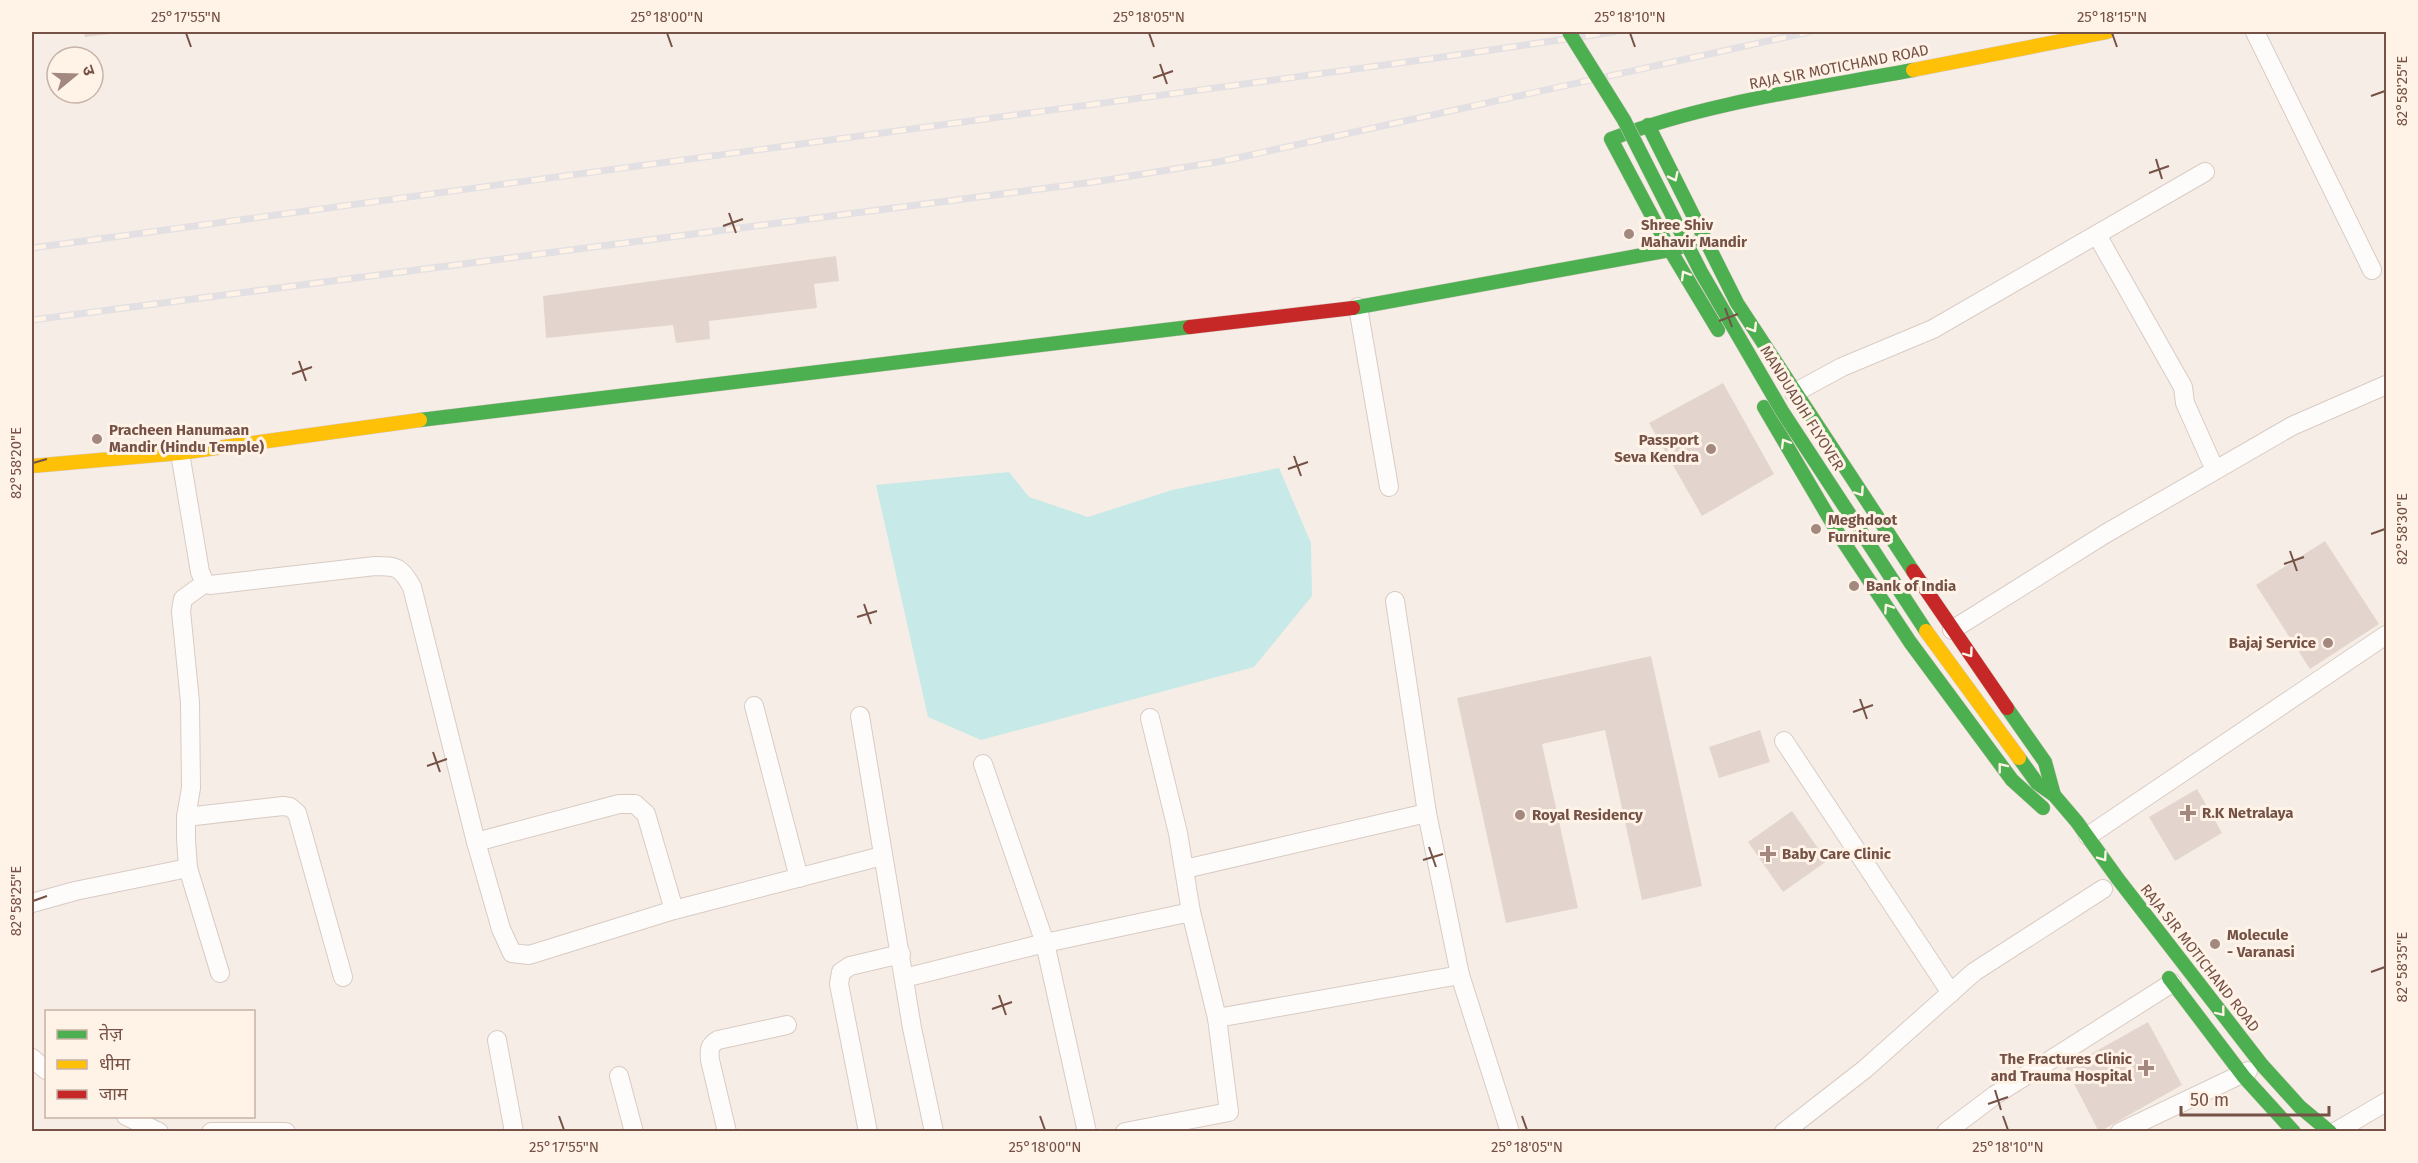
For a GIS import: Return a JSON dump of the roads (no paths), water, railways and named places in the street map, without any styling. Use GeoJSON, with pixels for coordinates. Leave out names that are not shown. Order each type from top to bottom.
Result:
{"type":"FeatureCollection","features":[{"type":"Feature","properties":{"kind":"street","name":"MANDUADIH FLYOVER"},"geometry":{"type":"LineString","coordinates":[[1569,32],[1623,120],[1701,272],[1782,411],[1933,642],[2037,783],[2047,812],[2012,780],[1910,642],[1841,538],[1755,394]]}},
{"type":"Feature","properties":{"kind":"street","name":"RAJA SIR MOTICHAND ROAD"},"geometry":{"type":"LineString","coordinates":[[1670,250],[1611,140],[1648,125],[1691,113],[2107,32]]}},
{"type":"Feature","properties":{"kind":"street"},"geometry":{"type":"LineString","coordinates":[[2255,32],[2372,270]]}},
{"type":"Feature","properties":{"kind":"street"},"geometry":{"type":"LineString","coordinates":[[1648,125],[1737,303],[1794,393],[1952,630],[2044,762],[2054,795]]}},
{"type":"Feature","properties":{"kind":"street"},"geometry":{"type":"LineString","coordinates":[[1794,393],[1842,367],[1933,329],[2205,172]]}},
{"type":"Feature","properties":{"kind":"street"},"geometry":{"type":"LineString","coordinates":[[2097,235],[2182,387],[2185,403],[2216,470]]}},
{"type":"Feature","properties":{"kind":"street"},"geometry":{"type":"LineString","coordinates":[[32,466],[180,453],[410,421],[1358,307],[1670,250],[1706,240]]}},
{"type":"Feature","properties":{"kind":"street"},"geometry":{"type":"LineString","coordinates":[[1670,250],[1725,342]]}},
{"type":"Feature","properties":{"kind":"street"},"geometry":{"type":"LineString","coordinates":[[1358,307],[1389,487]]}},
{"type":"Feature","properties":{"kind":"street"},"geometry":{"type":"LineString","coordinates":[[1952,630],[2105,534],[2292,426],[2386,385]]}},
{"type":"Feature","properties":{"kind":"street"},"geometry":{"type":"LineString","coordinates":[[180,453],[200,572],[205,583]]}},
{"type":"Feature","properties":{"kind":"street"},"geometry":{"type":"LineString","coordinates":[[205,583],[217,586],[375,566],[393,566],[405,573],[412,586],[476,842],[501,930],[513,953],[529,955],[674,910],[799,879],[882,855]]}},
{"type":"Feature","properties":{"kind":"street"},"geometry":{"type":"LineString","coordinates":[[205,583],[183,599],[181,611],[190,702],[191,788],[186,817],[188,868],[220,973]]}},
{"type":"Feature","properties":{"kind":"street"},"geometry":{"type":"LineString","coordinates":[[1395,601],[1427,813],[1460,975],[1510,1131]]}},
{"type":"Feature","properties":{"kind":"street"},"geometry":{"type":"LineString","coordinates":[[2088,836],[2386,635]]}},
{"type":"Feature","properties":{"kind":"street"},"geometry":{"type":"LineString","coordinates":[[754,706],[799,879]]}},
{"type":"Feature","properties":{"kind":"street"},"geometry":{"type":"LineString","coordinates":[[860,717],[912,1028],[934,1131]]}},
{"type":"Feature","properties":{"kind":"street"},"geometry":{"type":"LineString","coordinates":[[1125,1131],[1229,1112],[1217,1018],[1191,912],[1185,869],[1150,718]]}},
{"type":"Feature","properties":{"kind":"street"},"geometry":{"type":"LineString","coordinates":[[1784,741],[1951,993]]}},
{"type":"Feature","properties":{"kind":"street"},"geometry":{"type":"LineString","coordinates":[[982,764],[1045,943],[1087,1131]]}},
{"type":"Feature","properties":{"kind":"street","name":"MANDUADIH FLYOVER"},"geometry":{"type":"LineString","coordinates":[[2037,783],[2054,795]]}},
{"type":"Feature","properties":{"kind":"street","name":"RAJA SIR MOTICHAND ROAD"},"geometry":{"type":"LineString","coordinates":[[2054,795],[2088,836],[2118,879],[2262,1065],[2300,1107],[2330,1131]]}},
{"type":"Feature","properties":{"kind":"street"},"geometry":{"type":"LineString","coordinates":[[476,842],[619,804],[635,804],[646,814],[674,910]]}},
{"type":"Feature","properties":{"kind":"street"},"geometry":{"type":"LineString","coordinates":[[186,817],[283,806],[290,807],[297,813],[343,977]]}},
{"type":"Feature","properties":{"kind":"street"},"geometry":{"type":"LineString","coordinates":[[1185,869],[1427,813]]}},
{"type":"Feature","properties":{"kind":"street"},"geometry":{"type":"LineString","coordinates":[[32,903],[75,891],[188,868]]}},
{"type":"Feature","properties":{"kind":"street"},"geometry":{"type":"LineString","coordinates":[[1784,1131],[1865,1069],[1974,972],[2103,889]]}},
{"type":"Feature","properties":{"kind":"street"},"geometry":{"type":"LineString","coordinates":[[904,978],[1045,943],[1191,912]]}},
{"type":"Feature","properties":{"kind":"street"},"geometry":{"type":"LineString","coordinates":[[868,1131],[839,984],[841,972],[850,966],[901,954]]}},
{"type":"Feature","properties":{"kind":"street"},"geometry":{"type":"LineString","coordinates":[[2158,964],[2241,1075],[2294,1131]]}},
{"type":"Feature","properties":{"kind":"street"},"geometry":{"type":"LineString","coordinates":[[1217,1018],[1460,975]]}},
{"type":"Feature","properties":{"kind":"street"},"geometry":{"type":"LineString","coordinates":[[1946,1131],[1995,1095],[2172,983]]}},
{"type":"Feature","properties":{"kind":"street"},"geometry":{"type":"LineString","coordinates":[[727,1131],[710,1060],[712,1044],[718,1040],[787,1025]]}},
{"type":"Feature","properties":{"kind":"street"},"geometry":{"type":"LineString","coordinates":[[497,1040],[514,1131]]}},
{"type":"Feature","properties":{"kind":"street"},"geometry":{"type":"LineString","coordinates":[[32,1058],[45,1069]]}},
{"type":"Feature","properties":{"kind":"street"},"geometry":{"type":"LineString","coordinates":[[2120,1131],[2262,1065]]}},
{"type":"Feature","properties":{"kind":"street"},"geometry":{"type":"LineString","coordinates":[[619,1076],[634,1131]]}},
{"type":"Feature","properties":{"kind":"street"},"geometry":{"type":"LineString","coordinates":[[2335,1131],[2386,1102]]}},
{"type":"Feature","properties":{"kind":"street"},"geometry":{"type":"LineString","coordinates":[[130,1118],[159,1131]]}},
{"type":"Feature","properties":{"kind":"street"},"geometry":{"type":"LineString","coordinates":[[211,1131],[286,1131]]}},
{"type":"Feature","properties":{"kind":"water"},"geometry":{"type":"Polygon","coordinates":[[[1279,468],[1311,543],[1312,596],[1254,667],[981,740],[928,717],[876,485],[1009,472],[1029,497],[1088,517],[1172,490],[1279,468]]]}},
{"type":"Feature","properties":{"kind":"railway"},"geometry":{"type":"LineString","coordinates":[[32,248],[1614,32]]}},
{"type":"Feature","properties":{"kind":"railway"},"geometry":{"type":"LineString","coordinates":[[32,320],[1094,182],[1223,161],[1809,32]]}},
{"type":"Feature","properties":{"kind":"place","name":"Shree Shiv Mahavir Mandir"},"geometry":{"type":"Point","coordinates":[1629,234]}},
{"type":"Feature","properties":{"kind":"place","name":"Pracheen Hanumaan Mandir (Hindu Temple)"},"geometry":{"type":"Point","coordinates":[97,439]}},
{"type":"Feature","properties":{"kind":"place","name":"Passport Seva Kendra"},"geometry":{"type":"Point","coordinates":[1711,449]}},
{"type":"Feature","properties":{"kind":"place","name":"Meghdoot Furniture"},"geometry":{"type":"Point","coordinates":[1816,529]}},
{"type":"Feature","properties":{"kind":"place","name":"Bank of India"},"geometry":{"type":"Point","coordinates":[1854,586]}},
{"type":"Feature","properties":{"kind":"place","name":"Bajaj Service"},"geometry":{"type":"Point","coordinates":[2328,643]}},
{"type":"Feature","properties":{"kind":"place","name":"R.K Netralaya"},"geometry":{"type":"Point","coordinates":[2188,813]}},
{"type":"Feature","properties":{"kind":"place","name":"Royal Residency"},"geometry":{"type":"Point","coordinates":[1520,815]}},
{"type":"Feature","properties":{"kind":"place","name":"Baby Care Clinic"},"geometry":{"type":"Point","coordinates":[1768,854]}},
{"type":"Feature","properties":{"kind":"place","name":"Molecule - Varanasi"},"geometry":{"type":"Point","coordinates":[2215,944]}},
{"type":"Feature","properties":{"kind":"place","name":"The Fractures Clinic and Trauma Hospital"},"geometry":{"type":"Point","coordinates":[2146,1068]}}]}
